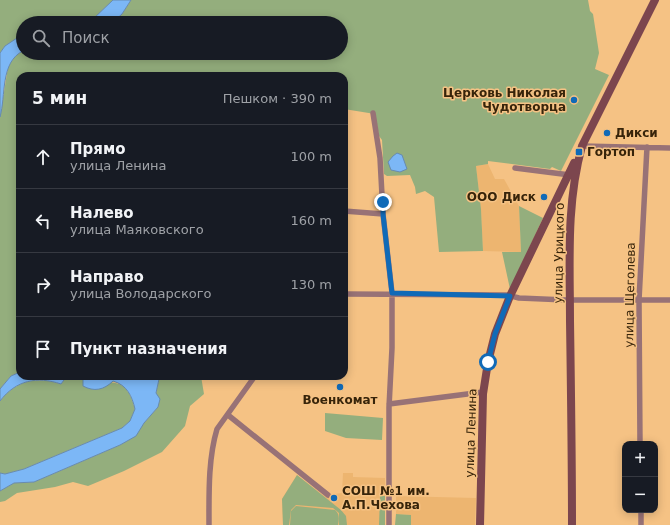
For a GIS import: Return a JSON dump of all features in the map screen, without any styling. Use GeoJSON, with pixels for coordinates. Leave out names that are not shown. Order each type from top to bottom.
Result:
{"type":"FeatureCollection","features":[{"type":"Feature","properties":{"kind":"street"},"geometry":{"type":"LineString","coordinates":[[655,0],[582,146],[670,148]]}},
{"type":"Feature","properties":{"kind":"street"},"geometry":{"type":"LineString","coordinates":[[373,113],[380,158],[383,214],[392,293],[389,404],[389,525]]}},
{"type":"Feature","properties":{"kind":"street","name":"улица Ленина"},"geometry":{"type":"LineString","coordinates":[[480,525],[483,392],[495,334],[510,296],[562,189],[571,175],[582,146]]}},
{"type":"Feature","properties":{"kind":"street","name":"улица Щеголева"},"geometry":{"type":"LineString","coordinates":[[640,441],[639,300],[647,147]]}},
{"type":"Feature","properties":{"kind":"street"},"geometry":{"type":"LineString","coordinates":[[515,168],[571,175]]}},
{"type":"Feature","properties":{"kind":"street","name":"улица Урицкого"},"geometry":{"type":"LineString","coordinates":[[571,175],[570,300],[572,525]]}},
{"type":"Feature","properties":{"kind":"street"},"geometry":{"type":"LineString","coordinates":[[562,189],[568,185],[571,190],[571,196]]}},
{"type":"Feature","properties":{"kind":"street"},"geometry":{"type":"LineString","coordinates":[[348,211],[383,214]]}},
{"type":"Feature","properties":{"kind":"street"},"geometry":{"type":"LineString","coordinates":[[348,294],[392,293],[510,296],[570,300],[670,300]]}},
{"type":"Feature","properties":{"kind":"street"},"geometry":{"type":"LineString","coordinates":[[209,525],[210,477],[214,439],[217,429],[252,380]]}},
{"type":"Feature","properties":{"kind":"street"},"geometry":{"type":"LineString","coordinates":[[389,404],[483,392]]}},
{"type":"Feature","properties":{"kind":"street"},"geometry":{"type":"LineString","coordinates":[[228,415],[328,495]]}},
{"type":"Feature","properties":{"kind":"street"},"geometry":{"type":"LineString","coordinates":[[640,513],[641,525]]}},
{"type":"Feature","properties":{"kind":"shaded area"},"geometry":{"type":"Polygon","coordinates":[[[488,164],[495,179],[504,179],[519,206],[521,252],[483,251],[481,209],[476,166],[488,164]]]}},
{"type":"Feature","properties":{"kind":"shaded area","name":"СОШ №1 им. А.П.Чехова"},"geometry":{"type":"Polygon","coordinates":[[[343,473],[353,473],[353,477],[385,478],[385,525],[283,525],[282,499],[297,475],[326,497],[342,493],[343,473]]]}},
{"type":"Feature","properties":{"kind":"shaded area"},"geometry":{"type":"Polygon","coordinates":[[[396,496],[476,498],[475,525],[411,525],[411,515],[396,514],[396,496]]]}},
{"type":"Feature","properties":{"kind":"green space"},"geometry":{"type":"Polygon","coordinates":[[[0,0],[113,0],[96,16],[16,16],[16,39],[5,46],[0,53],[0,0]]]}},
{"type":"Feature","properties":{"kind":"green space"},"geometry":{"type":"Polygon","coordinates":[[[131,0],[588,0],[590,11],[593,14],[599,53],[595,69],[609,75],[561,171],[552,167],[550,169],[488,161],[488,164],[476,166],[481,209],[483,251],[439,252],[434,197],[425,191],[416,194],[410,175],[387,176],[384,174],[382,140],[379,136],[375,114],[348,110],[348,72],[16,72],[16,374],[11,376],[0,389],[0,117],[8,67],[12,58],[16,55],[16,60],[348,60],[348,16],[120,16],[131,0]]]}},
{"type":"Feature","properties":{"kind":"green space"},"geometry":{"type":"Polygon","coordinates":[[[519,206],[543,218],[510,289],[502,252],[521,252],[519,206]]]}},
{"type":"Feature","properties":{"kind":"green space"},"geometry":{"type":"Polygon","coordinates":[[[35,380],[44,380],[61,384],[64,380],[83,380],[83,386],[102,383],[116,383],[122,386],[127,390],[135,409],[130,421],[122,428],[24,469],[5,474],[0,473],[0,401],[13,388],[20,384],[35,380]]]}},
{"type":"Feature","properties":{"kind":"green space"},"geometry":{"type":"Polygon","coordinates":[[[159,380],[202,380],[204,394],[190,406],[185,426],[162,452],[124,471],[88,486],[73,482],[55,487],[17,493],[5,501],[0,502],[0,491],[14,483],[34,482],[120,445],[135,436],[158,407],[156,393],[159,380]]]}},
{"type":"Feature","properties":{"kind":"green space"},"geometry":{"type":"Polygon","coordinates":[[[325,413],[383,418],[382,440],[346,438],[325,431],[325,413]]]}},
{"type":"Feature","properties":{"kind":"green space"},"geometry":{"type":"Polygon","coordinates":[[[297,475],[341,510],[346,516],[347,525],[339,525],[339,513],[333,508],[296,505],[291,510],[289,525],[283,525],[282,499],[297,475]]]}},
{"type":"Feature","properties":{"kind":"green space"},"geometry":{"type":"Polygon","coordinates":[[[380,496],[385,496],[385,525],[379,525],[380,496]]]}},
{"type":"Feature","properties":{"kind":"green space"},"geometry":{"type":"Polygon","coordinates":[[[296,506],[335,510],[339,519],[338,525],[290,525],[291,511],[296,506]]]}},
{"type":"Feature","properties":{"kind":"green space"},"geometry":{"type":"Polygon","coordinates":[[[396,514],[411,515],[411,525],[395,525],[396,514]]]}},
{"type":"Feature","properties":{"kind":"water"},"geometry":{"type":"Polygon","coordinates":[[[113,0],[131,0],[120,16],[96,16],[113,0]]]}},
{"type":"Feature","properties":{"kind":"water"},"geometry":{"type":"Polygon","coordinates":[[[16,39],[16,56],[7,71],[0,117],[0,53],[5,46],[16,39]]]}},
{"type":"Feature","properties":{"kind":"water"},"geometry":{"type":"Polygon","coordinates":[[[397,153],[402,155],[407,169],[400,172],[391,170],[388,162],[397,153]]]}},
{"type":"Feature","properties":{"kind":"water"},"geometry":{"type":"Polygon","coordinates":[[[16,374],[16,380],[35,380],[20,384],[13,388],[0,401],[0,389],[11,376],[16,374]]]}},
{"type":"Feature","properties":{"kind":"water"},"geometry":{"type":"Polygon","coordinates":[[[44,380],[64,380],[61,384],[44,380]]]}},
{"type":"Feature","properties":{"kind":"water"},"geometry":{"type":"Polygon","coordinates":[[[83,380],[159,380],[156,393],[160,399],[158,407],[144,423],[136,436],[120,445],[34,482],[14,483],[0,491],[0,473],[5,474],[24,469],[122,428],[130,421],[135,409],[130,395],[122,385],[113,381],[99,389],[91,389],[83,386],[83,380]]]}},
{"type":"Feature","properties":{"kind":"place","name":"Церковь Николая Чудотворца"},"geometry":{"type":"Point","coordinates":[574,100]}},
{"type":"Feature","properties":{"kind":"place","name":"Дикси"},"geometry":{"type":"Point","coordinates":[607,133]}},
{"type":"Feature","properties":{"kind":"place","name":"Гортоп"},"geometry":{"type":"Point","coordinates":[579,152]}},
{"type":"Feature","properties":{"kind":"place","name":"ООО Диск"},"geometry":{"type":"Point","coordinates":[544,197]}},
{"type":"Feature","properties":{"kind":"place","name":"Военкомат"},"geometry":{"type":"Point","coordinates":[340,387]}},
{"type":"Feature","properties":{"kind":"place","name":"СОШ №1 им. А.П.Чехова"},"geometry":{"type":"Point","coordinates":[334,498]}},
{"type":"Feature","properties":{"kind":"route"},"geometry":{"type":"LineString","coordinates":[[383,202],[392,293],[510,296],[495,334],[488,362]]}}]}
